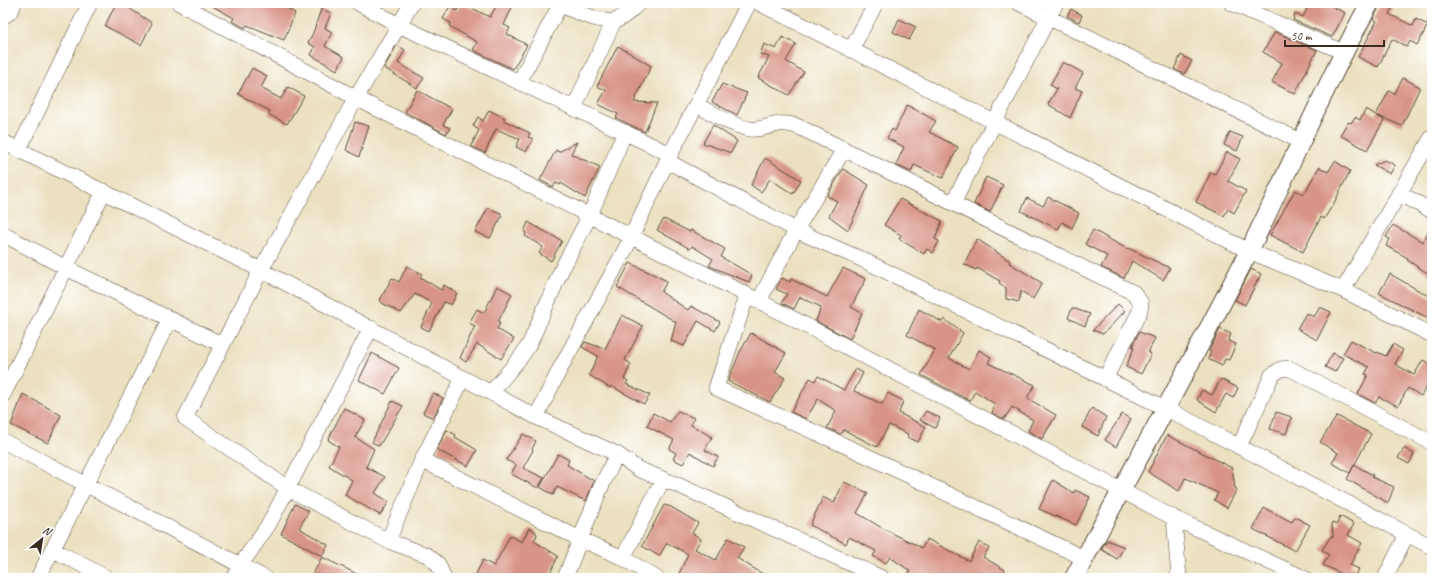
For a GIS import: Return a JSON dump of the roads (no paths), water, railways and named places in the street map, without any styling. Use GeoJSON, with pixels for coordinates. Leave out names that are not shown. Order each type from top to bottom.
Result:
{"type":"FeatureCollection","features":[{"type":"Feature","properties":{"kind":"street"},"geometry":{"type":"LineString","coordinates":[[3,14],[6,15],[9,13],[14,3]]}},
{"type":"Feature","properties":{"kind":"street"},"geometry":{"type":"LineString","coordinates":[[19,149],[90,3]]}},
{"type":"Feature","properties":{"kind":"street"},"geometry":{"type":"LineString","coordinates":[[178,3],[356,98],[753,298],[1174,518],[1304,578]]}},
{"type":"Feature","properties":{"kind":"street"},"geometry":{"type":"LineString","coordinates":[[358,3],[399,25],[625,132],[796,230],[861,259],[1105,378],[1432,547]]}},
{"type":"Feature","properties":{"kind":"street"},"geometry":{"type":"LineString","coordinates":[[412,3],[356,98],[261,270],[185,416],[186,419],[289,489],[388,541],[433,559],[442,571],[444,578]]}},
{"type":"Feature","properties":{"kind":"street"},"geometry":{"type":"LineString","coordinates":[[519,82],[558,4],[596,18],[614,21],[638,3]]}},
{"type":"Feature","properties":{"kind":"street"},"geometry":{"type":"LineString","coordinates":[[536,417],[561,367],[632,236],[669,158],[749,3]]}},
{"type":"Feature","properties":{"kind":"street"},"geometry":{"type":"LineString","coordinates":[[760,3],[1249,251],[1343,290],[1432,335]]}},
{"type":"Feature","properties":{"kind":"street"},"geometry":{"type":"LineString","coordinates":[[851,50],[876,3]]}},
{"type":"Feature","properties":{"kind":"street"},"geometry":{"type":"LineString","coordinates":[[1020,3],[1302,142]]}},
{"type":"Feature","properties":{"kind":"street"},"geometry":{"type":"LineString","coordinates":[[953,203],[1056,3]]}},
{"type":"Feature","properties":{"kind":"street"},"geometry":{"type":"LineString","coordinates":[[1231,3],[1343,52]]}},
{"type":"Feature","properties":{"kind":"street"},"geometry":{"type":"LineString","coordinates":[[1074,578],[1249,251],[1302,142],[1343,52],[1370,3]]}},
{"type":"Feature","properties":{"kind":"street"},"geometry":{"type":"LineString","coordinates":[[574,108],[614,21]]}},
{"type":"Feature","properties":{"kind":"street"},"geometry":{"type":"LineString","coordinates":[[696,105],[742,127],[752,129],[789,123],[953,203],[1137,296],[1141,303],[1140,311],[1105,378]]}},
{"type":"Feature","properties":{"kind":"street"},"geometry":{"type":"LineString","coordinates":[[491,393],[526,349],[561,271],[590,215],[625,132]]}},
{"type":"Feature","properties":{"kind":"street"},"geometry":{"type":"LineString","coordinates":[[1343,290],[1432,136]]}},
{"type":"Feature","properties":{"kind":"street"},"geometry":{"type":"LineString","coordinates":[[3,142],[261,270],[536,417],[617,454],[638,469],[882,578]]}},
{"type":"Feature","properties":{"kind":"street"},"geometry":{"type":"LineString","coordinates":[[844,149],[796,230],[753,298],[716,388],[848,447],[1084,558]]}},
{"type":"Feature","properties":{"kind":"street"},"geometry":{"type":"LineString","coordinates":[[3,395],[104,191]]}},
{"type":"Feature","properties":{"kind":"street"},"geometry":{"type":"LineString","coordinates":[[1399,193],[1432,211]]}},
{"type":"Feature","properties":{"kind":"street"},"geometry":{"type":"LineString","coordinates":[[3,234],[66,268],[223,344]]}},
{"type":"Feature","properties":{"kind":"street"},"geometry":{"type":"LineString","coordinates":[[38,578],[170,319]]}},
{"type":"Feature","properties":{"kind":"street"},"geometry":{"type":"LineString","coordinates":[[237,572],[269,524],[289,489],[371,328]]}},
{"type":"Feature","properties":{"kind":"street"},"geometry":{"type":"LineString","coordinates":[[1239,447],[1272,375],[1281,369],[1289,368],[1432,443]]}},
{"type":"Feature","properties":{"kind":"street"},"geometry":{"type":"LineString","coordinates":[[388,541],[422,460],[463,378]]}},
{"type":"Feature","properties":{"kind":"street"},"geometry":{"type":"LineString","coordinates":[[3,441],[85,484],[237,572],[265,578]]}},
{"type":"Feature","properties":{"kind":"street"},"geometry":{"type":"LineString","coordinates":[[565,578],[600,489],[617,454]]}},
{"type":"Feature","properties":{"kind":"street"},"geometry":{"type":"LineString","coordinates":[[422,460],[580,539],[623,558],[656,578]]}},
{"type":"Feature","properties":{"kind":"street"},"geometry":{"type":"LineString","coordinates":[[623,558],[663,479]]}},
{"type":"Feature","properties":{"kind":"street"},"geometry":{"type":"LineString","coordinates":[[1174,518],[1179,578]]}},
{"type":"Feature","properties":{"kind":"street"},"geometry":{"type":"LineString","coordinates":[[1385,578],[1407,534]]}},
{"type":"Feature","properties":{"kind":"street"},"geometry":{"type":"LineString","coordinates":[[52,549],[107,578]]}}]}
